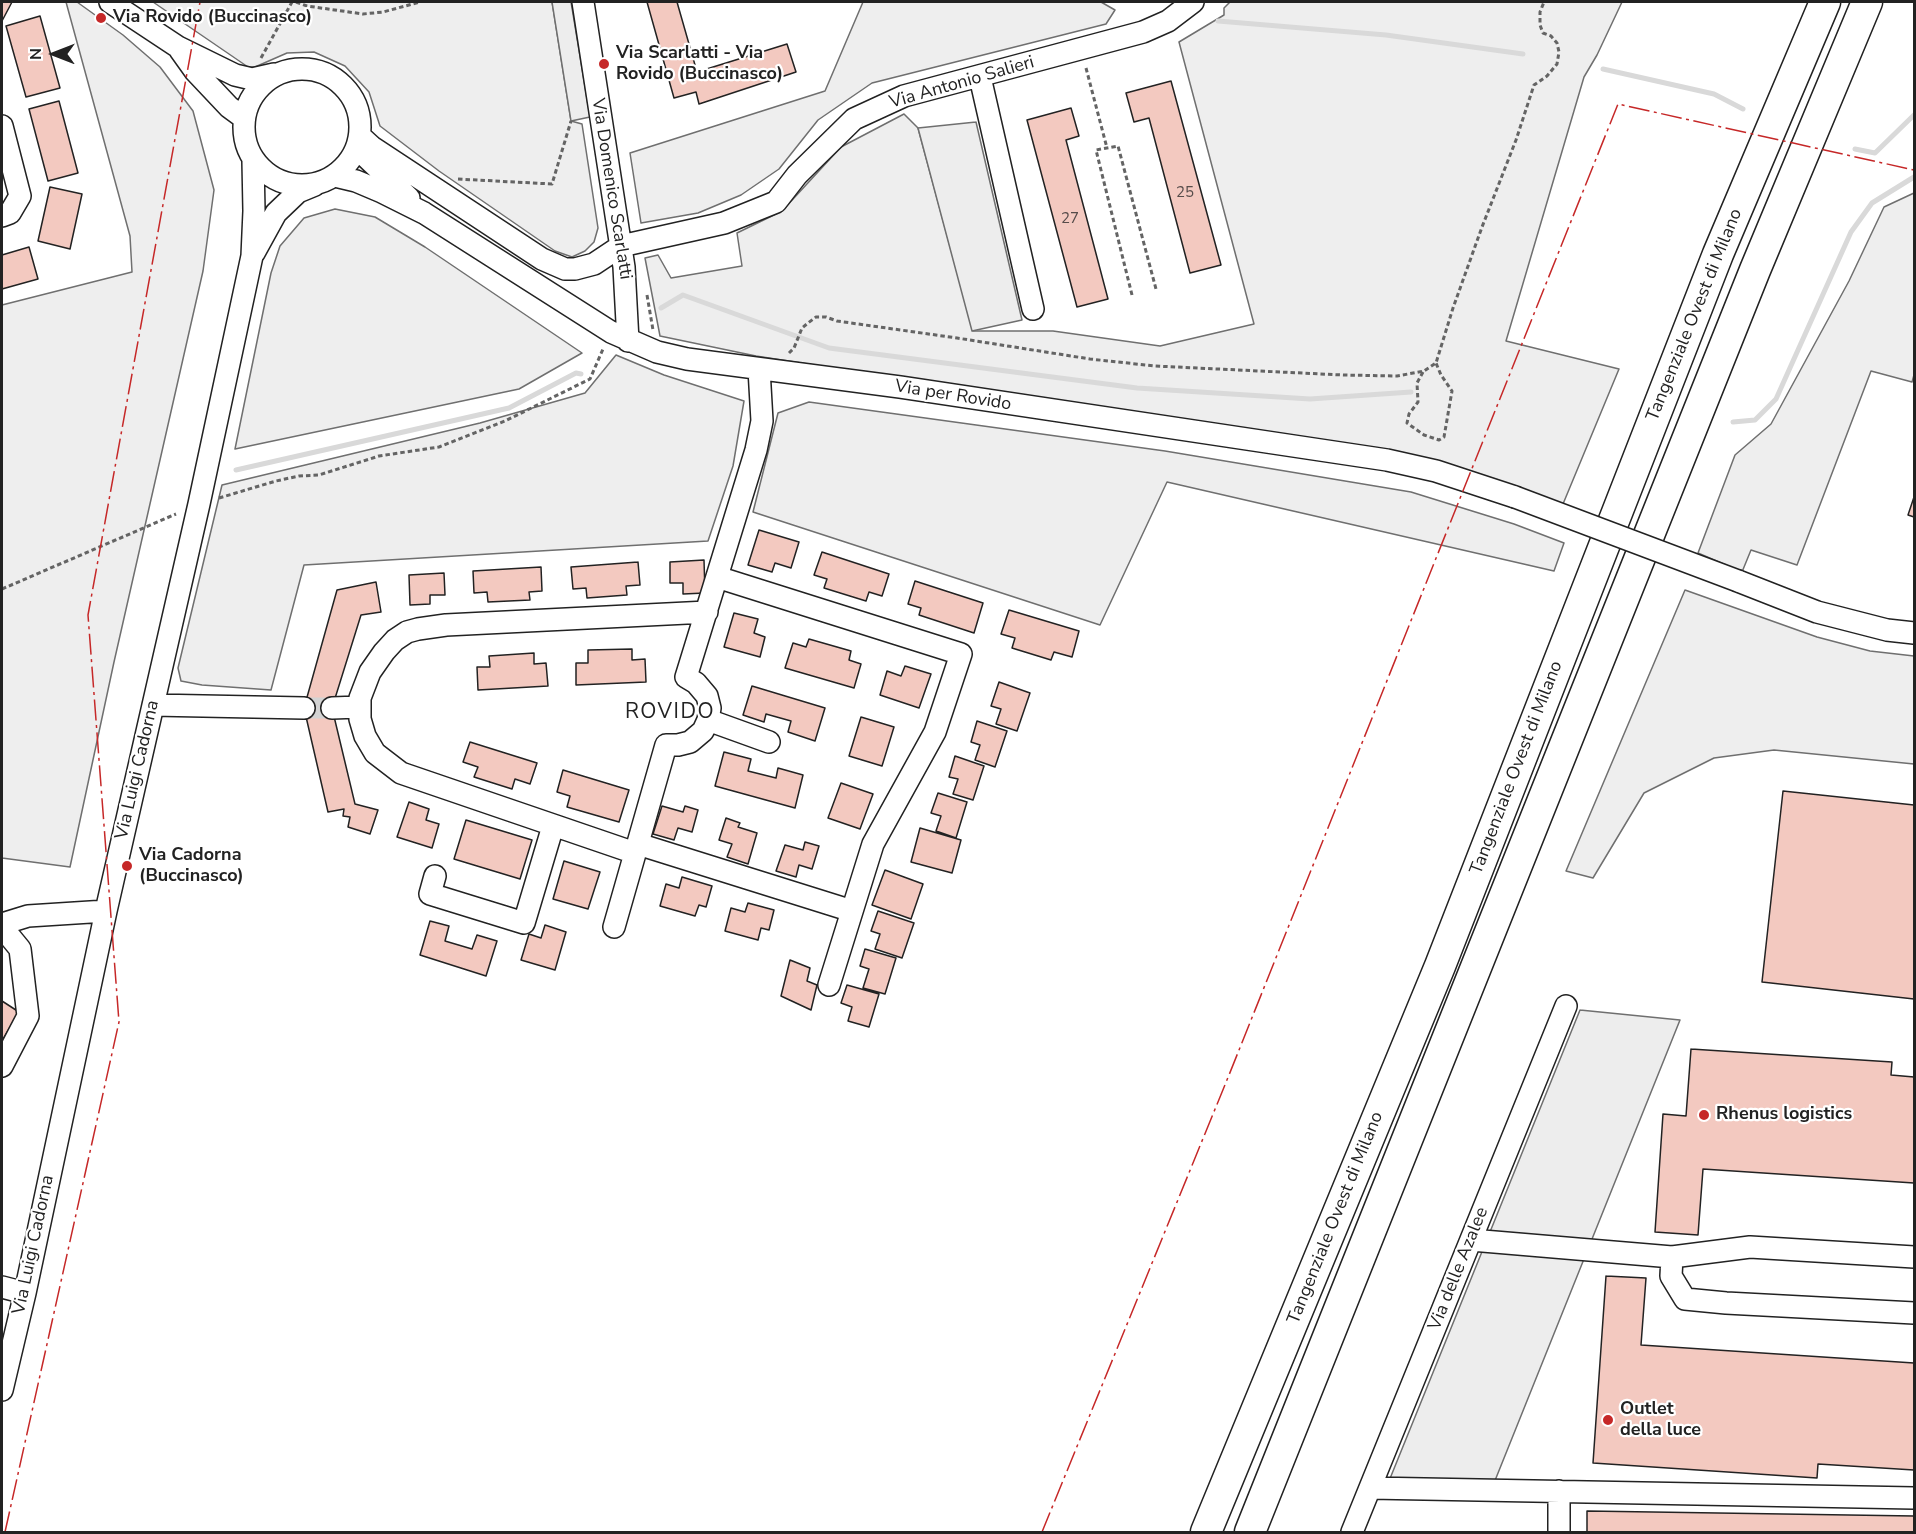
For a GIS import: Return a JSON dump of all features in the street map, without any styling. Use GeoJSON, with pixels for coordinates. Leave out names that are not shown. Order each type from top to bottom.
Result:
{"type":"FeatureCollection","features":[{"type":"Feature","properties":{"kind":"highway","name":"Tangenziale Ovest di Milano"},"geometry":{"type":"LineString","coordinates":[[1206,1533],[1440,966],[1718,254],[1825,2]]}},
{"type":"Feature","properties":{"kind":"highway","name":"Tangenziale Ovest di Milano"},"geometry":{"type":"LineString","coordinates":[[1250,1533],[1755,270],[1867,2]]}},
{"type":"Feature","properties":{"kind":"street"},"geometry":{"type":"LineString","coordinates":[[110,2],[178,47],[243,77],[252,79],[283,72],[298,69],[314,70],[328,75],[341,84],[351,96],[358,111],[358,140],[349,162],[335,176],[315,185],[297,186],[280,182],[265,174],[253,160],[243,133],[248,103],[268,79],[283,72]]}},
{"type":"Feature","properties":{"kind":"street","name":"Via Domenico Scarlatti"},"geometry":{"type":"LineString","coordinates":[[583,2],[626,284],[620,337]]}},
{"type":"Feature","properties":{"kind":"street","name":"Via Antonio Salieri"},"geometry":{"type":"LineString","coordinates":[[358,140],[542,259],[564,269],[575,269],[586,267],[621,246],[724,223],[776,202],[797,176],[854,119],[904,96],[1143,32],[1168,21],[1193,2]]}},
{"type":"Feature","properties":{"kind":"street"},"geometry":{"type":"LineString","coordinates":[[178,47],[202,78],[229,107],[244,118]]}},
{"type":"Feature","properties":{"kind":"street"},"geometry":{"type":"LineString","coordinates":[[980,77],[1033,309]]}},
{"type":"Feature","properties":{"kind":"street"},"geometry":{"type":"LineString","coordinates":[[2,126],[20,196],[10,213],[2,216]]}},
{"type":"Feature","properties":{"kind":"street","name":"Via per Rovido"},"geometry":{"type":"LineString","coordinates":[[358,140],[366,157],[424,213]]}},
{"type":"Feature","properties":{"kind":"street","name":"Via Luigi Cadorna"},"geometry":{"type":"LineString","coordinates":[[2,1390],[252,256],[253,160]]}},
{"type":"Feature","properties":{"kind":"street","name":"Via per Rovido"},"geometry":{"type":"LineString","coordinates":[[335,176],[382,192],[424,213],[620,337],[657,352],[759,369],[900,387],[1387,460],[1436,471],[1515,497],[1817,612],[1887,630],[1914,633]]}},
{"type":"Feature","properties":{"kind":"street","name":"Via Luigi Cadorna"},"geometry":{"type":"LineString","coordinates":[[252,256],[276,213],[298,192],[315,185]]}},
{"type":"Feature","properties":{"kind":"street"},"geometry":{"type":"LineString","coordinates":[[614,927],[666,745],[690,742],[703,731],[708,720],[710,708],[707,696],[696,683],[686,677],[746,484],[762,421],[759,369]]}},
{"type":"Feature","properties":{"kind":"street"},"geometry":{"type":"LineString","coordinates":[[717,577],[960,654],[935,732],[873,844],[829,985]]}},
{"type":"Feature","properties":{"kind":"street"},"geometry":{"type":"LineString","coordinates":[[707,612],[446,625],[407,632],[394,640],[364,683],[359,706],[365,736],[375,753],[401,773],[553,826],[852,911]]}},
{"type":"Feature","properties":{"kind":"street"},"geometry":{"type":"LineString","coordinates":[[153,705],[304,708]]}},
{"type":"Feature","properties":{"kind":"street"},"geometry":{"type":"LineString","coordinates":[[332,708],[359,706]]}},
{"type":"Feature","properties":{"kind":"street"},"geometry":{"type":"LineString","coordinates":[[708,720],[769,742]]}},
{"type":"Feature","properties":{"kind":"street"},"geometry":{"type":"LineString","coordinates":[[435,876],[430,894],[524,923],[553,826]]}},
{"type":"Feature","properties":{"kind":"street"},"geometry":{"type":"LineString","coordinates":[[2,1066],[28,1016],[20,949],[2,925],[28,916],[106,911]]}},
{"type":"Feature","properties":{"kind":"street","name":"Via delle Azalee"},"geometry":{"type":"LineString","coordinates":[[1352,1533],[1566,1006]]}},
{"type":"Feature","properties":{"kind":"street"},"geometry":{"type":"LineString","coordinates":[[1471,1240],[1672,1257],[1750,1247],[1914,1257]]}},
{"type":"Feature","properties":{"kind":"street"},"geometry":{"type":"LineString","coordinates":[[1672,1257],[1671,1276],[1685,1299],[1914,1313]]}},
{"type":"Feature","properties":{"kind":"street"},"geometry":{"type":"LineString","coordinates":[[2,1287],[25,1293]]}},
{"type":"Feature","properties":{"kind":"street"},"geometry":{"type":"LineString","coordinates":[[1370,1488],[1914,1498]]}},
{"type":"Feature","properties":{"kind":"street"},"geometry":{"type":"LineString","coordinates":[[1559,1491],[1559,1533]]}},
{"type":"Feature","properties":{"kind":"path"},"geometry":{"type":"LineString","coordinates":[[255,67],[294,2],[363,14],[384,12],[420,2]]}},
{"type":"Feature","properties":{"kind":"path"},"geometry":{"type":"LineString","coordinates":[[794,348],[802,328],[816,317],[826,317],[837,321],[1090,359],[1198,369],[1397,376],[1424,371],[1436,363],[1482,226],[1516,140],[1528,97],[1534,85],[1547,76],[1557,64],[1559,52],[1557,44],[1551,36],[1543,33],[1540,25],[1540,12],[1544,2]]}},
{"type":"Feature","properties":{"kind":"path"},"geometry":{"type":"LineString","coordinates":[[1082,49],[1107,148]]}},
{"type":"Feature","properties":{"kind":"path"},"geometry":{"type":"LineString","coordinates":[[452,178],[552,184],[571,121]]}},
{"type":"Feature","properties":{"kind":"path"},"geometry":{"type":"LineString","coordinates":[[1132,295],[1096,150],[1118,146],[1156,289]]}},
{"type":"Feature","properties":{"kind":"path"},"geometry":{"type":"LineString","coordinates":[[2,589],[199,504],[276,481],[299,476],[320,475],[379,456],[439,447],[505,421],[590,379],[620,337]]}},
{"type":"Feature","properties":{"kind":"path"},"geometry":{"type":"LineString","coordinates":[[1424,371],[1417,383],[1418,402],[1409,414],[1407,423],[1424,435],[1439,440],[1444,437],[1452,390],[1441,375],[1436,363]]}},
{"type":"Feature","properties":{"kind":"shaded area"},"geometry":{"type":"Polygon","coordinates":[[[66,2],[77,2],[123,35],[160,67],[193,111],[214,190],[203,271],[70,867],[2,858],[2,305],[132,272],[130,236],[66,2]]]}},
{"type":"Feature","properties":{"kind":"shaded area"},"geometry":{"type":"Polygon","coordinates":[[[153,2],[552,2],[571,121],[582,124],[598,228],[594,242],[585,251],[572,257],[555,251],[439,171],[380,126],[369,92],[345,66],[314,52],[287,53],[255,67],[248,67],[153,2]]]}},
{"type":"Feature","properties":{"kind":"shaded area"},"geometry":{"type":"Polygon","coordinates":[[[552,2],[571,2],[590,117],[571,121],[552,2]]]}},
{"type":"Feature","properties":{"kind":"shaded area"},"geometry":{"type":"Polygon","coordinates":[[[863,2],[1101,2],[1115,10],[1106,24],[872,83],[818,120],[779,169],[741,195],[698,213],[641,223],[630,153],[825,91],[863,2]]]}},
{"type":"Feature","properties":{"kind":"shaded area"},"geometry":{"type":"Polygon","coordinates":[[[1230,2],[1622,2],[1584,77],[1506,341],[1619,369],[1563,504],[1443,462],[756,356],[660,336],[645,258],[658,255],[671,278],[742,266],[737,233],[782,211],[841,147],[904,114],[918,128],[973,331],[1053,331],[1160,346],[1254,324],[1179,42],[1224,15],[1224,8],[1230,2]]]}},
{"type":"Feature","properties":{"kind":"shaded area"},"geometry":{"type":"Polygon","coordinates":[[[976,122],[1022,320],[972,331],[918,128],[976,122]]]}},
{"type":"Feature","properties":{"kind":"shaded area"},"geometry":{"type":"Polygon","coordinates":[[[1914,193],[1914,375],[1912,382],[1871,371],[1797,565],[1751,550],[1742,572],[1698,553],[1735,455],[1771,424],[1849,281],[1884,207],[1914,193]]]}},
{"type":"Feature","properties":{"kind":"shaded area"},"geometry":{"type":"Polygon","coordinates":[[[335,209],[375,217],[425,247],[582,353],[519,389],[235,449],[271,273],[280,246],[304,218],[335,209]]]}},
{"type":"Feature","properties":{"kind":"shaded area"},"geometry":{"type":"Polygon","coordinates":[[[616,355],[664,375],[744,401],[733,466],[708,541],[304,565],[271,690],[202,685],[181,681],[178,668],[222,485],[480,423],[585,393],[616,355]]]}},
{"type":"Feature","properties":{"kind":"shaded area"},"geometry":{"type":"Polygon","coordinates":[[[809,402],[1165,451],[1411,492],[1514,524],[1564,543],[1554,571],[1167,482],[1100,625],[753,512],[778,413],[809,402]]]}},
{"type":"Feature","properties":{"kind":"shaded area"},"geometry":{"type":"Polygon","coordinates":[[[1685,590],[1817,637],[1870,651],[1914,656],[1914,764],[1774,750],[1714,758],[1644,793],[1593,878],[1566,871],[1685,590]]]}},
{"type":"Feature","properties":{"kind":"shaded area"},"geometry":{"type":"Polygon","coordinates":[[[1580,1010],[1680,1020],[1494,1483],[1389,1481],[1580,1010]]]}},
{"type":"Feature","properties":{"kind":"building"},"geometry":{"type":"Polygon","coordinates":[[[2,2],[12,2],[2,21],[2,2]]]}},
{"type":"Feature","properties":{"kind":"building"},"geometry":{"type":"Polygon","coordinates":[[[647,2],[677,2],[697,72],[787,44],[796,72],[699,104],[696,92],[674,98],[647,2]]]}},
{"type":"Feature","properties":{"kind":"building"},"geometry":{"type":"Polygon","coordinates":[[[40,16],[60,88],[26,97],[6,26],[40,16]]]}},
{"type":"Feature","properties":{"kind":"building"},"geometry":{"type":"Polygon","coordinates":[[[1171,81],[1221,265],[1190,273],[1149,118],[1134,122],[1126,93],[1171,81]]]}},
{"type":"Feature","properties":{"kind":"building"},"geometry":{"type":"Polygon","coordinates":[[[59,101],[78,173],[48,181],[29,109],[59,101]]]}},
{"type":"Feature","properties":{"kind":"building"},"geometry":{"type":"Polygon","coordinates":[[[1071,108],[1079,136],[1066,140],[1108,299],[1077,307],[1027,120],[1071,108]]]}},
{"type":"Feature","properties":{"kind":"building"},"geometry":{"type":"Polygon","coordinates":[[[50,187],[82,194],[70,249],[38,241],[50,187]]]}},
{"type":"Feature","properties":{"kind":"building"},"geometry":{"type":"Polygon","coordinates":[[[29,247],[38,279],[2,289],[2,255],[29,247]]]}},
{"type":"Feature","properties":{"kind":"building"},"geometry":{"type":"Polygon","coordinates":[[[1914,497],[1914,517],[1908,515],[1914,497]]]}},
{"type":"Feature","properties":{"kind":"building"},"geometry":{"type":"Polygon","coordinates":[[[759,530],[799,542],[791,568],[775,563],[772,572],[748,565],[759,530]]]}},
{"type":"Feature","properties":{"kind":"building"},"geometry":{"type":"Polygon","coordinates":[[[822,552],[889,574],[882,596],[869,592],[866,601],[824,588],[827,579],[814,575],[822,552]]]}},
{"type":"Feature","properties":{"kind":"building"},"geometry":{"type":"Polygon","coordinates":[[[704,560],[705,593],[683,594],[683,583],[670,583],[670,562],[704,560]]]}},
{"type":"Feature","properties":{"kind":"building"},"geometry":{"type":"Polygon","coordinates":[[[638,562],[640,585],[626,586],[627,595],[587,598],[586,588],[573,589],[571,567],[638,562]]]}},
{"type":"Feature","properties":{"kind":"building"},"geometry":{"type":"Polygon","coordinates":[[[541,567],[542,591],[529,592],[530,600],[488,602],[487,592],[474,593],[473,571],[541,567]]]}},
{"type":"Feature","properties":{"kind":"building"},"geometry":{"type":"Polygon","coordinates":[[[444,573],[445,595],[430,595],[430,604],[410,605],[409,575],[444,573]]]}},
{"type":"Feature","properties":{"kind":"building"},"geometry":{"type":"Polygon","coordinates":[[[915,581],[983,603],[974,633],[919,615],[921,608],[908,604],[915,581]]]}},
{"type":"Feature","properties":{"kind":"building"},"geometry":{"type":"Polygon","coordinates":[[[376,582],[381,612],[361,615],[332,708],[355,804],[378,810],[370,834],[348,827],[350,817],[343,816],[344,809],[328,812],[304,708],[337,590],[376,582]]]}},
{"type":"Feature","properties":{"kind":"building"},"geometry":{"type":"Polygon","coordinates":[[[1009,610],[1079,631],[1072,657],[1054,652],[1051,660],[1012,648],[1015,638],[1001,634],[1009,610]]]}},
{"type":"Feature","properties":{"kind":"building"},"geometry":{"type":"Polygon","coordinates":[[[734,613],[758,619],[754,633],[765,637],[760,657],[724,647],[734,613]]]}},
{"type":"Feature","properties":{"kind":"building"},"geometry":{"type":"Polygon","coordinates":[[[809,639],[851,651],[849,660],[861,664],[854,688],[785,668],[793,643],[806,647],[809,639]]]}},
{"type":"Feature","properties":{"kind":"building"},"geometry":{"type":"Polygon","coordinates":[[[632,649],[632,660],[645,659],[646,682],[576,685],[576,663],[588,663],[588,650],[632,649]]]}},
{"type":"Feature","properties":{"kind":"building"},"geometry":{"type":"Polygon","coordinates":[[[534,653],[534,664],[546,663],[548,686],[478,690],[477,667],[490,667],[489,656],[534,653]]]}},
{"type":"Feature","properties":{"kind":"building"},"geometry":{"type":"Polygon","coordinates":[[[905,666],[931,674],[919,708],[880,695],[887,671],[901,676],[905,666]]]}},
{"type":"Feature","properties":{"kind":"building"},"geometry":{"type":"Polygon","coordinates":[[[999,682],[1030,693],[1017,731],[996,724],[1001,709],[991,706],[999,682]]]}},
{"type":"Feature","properties":{"kind":"building"},"geometry":{"type":"Polygon","coordinates":[[[752,686],[825,708],[815,741],[788,732],[791,721],[766,714],[764,722],[743,715],[752,686]]]}},
{"type":"Feature","properties":{"kind":"building"},"geometry":{"type":"Polygon","coordinates":[[[861,717],[894,727],[882,766],[849,756],[861,717]]]}},
{"type":"Feature","properties":{"kind":"building"},"geometry":{"type":"Polygon","coordinates":[[[977,721],[1007,731],[995,767],[975,760],[980,745],[971,742],[977,721]]]}},
{"type":"Feature","properties":{"kind":"building"},"geometry":{"type":"Polygon","coordinates":[[[470,742],[537,763],[530,784],[515,779],[512,789],[474,777],[478,767],[463,762],[470,742]]]}},
{"type":"Feature","properties":{"kind":"building"},"geometry":{"type":"Polygon","coordinates":[[[724,752],[751,759],[748,771],[776,778],[778,768],[803,775],[795,808],[715,786],[724,752]]]}},
{"type":"Feature","properties":{"kind":"building"},"geometry":{"type":"Polygon","coordinates":[[[955,756],[984,766],[973,800],[953,794],[958,779],[949,777],[955,756]]]}},
{"type":"Feature","properties":{"kind":"building"},"geometry":{"type":"Polygon","coordinates":[[[563,770],[629,790],[619,822],[567,807],[570,796],[557,792],[563,770]]]}},
{"type":"Feature","properties":{"kind":"building"},"geometry":{"type":"Polygon","coordinates":[[[841,783],[873,794],[860,829],[828,818],[841,783]]]}},
{"type":"Feature","properties":{"kind":"building"},"geometry":{"type":"Polygon","coordinates":[[[1783,791],[1914,805],[1914,999],[1762,982],[1783,791]]]}},
{"type":"Feature","properties":{"kind":"building"},"geometry":{"type":"Polygon","coordinates":[[[938,793],[967,802],[956,838],[936,831],[941,816],[931,813],[938,793]]]}},
{"type":"Feature","properties":{"kind":"building"},"geometry":{"type":"Polygon","coordinates":[[[409,802],[429,809],[426,820],[439,824],[432,848],[397,837],[409,802]]]}},
{"type":"Feature","properties":{"kind":"building"},"geometry":{"type":"Polygon","coordinates":[[[662,806],[683,812],[685,806],[698,810],[692,832],[678,828],[674,840],[653,834],[662,806]]]}},
{"type":"Feature","properties":{"kind":"building"},"geometry":{"type":"Polygon","coordinates":[[[726,818],[740,823],[738,827],[757,833],[748,864],[727,857],[732,844],[719,840],[726,818]]]}},
{"type":"Feature","properties":{"kind":"building"},"geometry":{"type":"Polygon","coordinates":[[[466,820],[532,840],[520,879],[454,859],[466,820]]]}},
{"type":"Feature","properties":{"kind":"building"},"geometry":{"type":"Polygon","coordinates":[[[920,828],[961,840],[952,873],[911,862],[920,828]]]}},
{"type":"Feature","properties":{"kind":"building"},"geometry":{"type":"Polygon","coordinates":[[[805,842],[819,846],[812,869],[799,865],[796,877],[776,871],[785,845],[803,850],[805,842]]]}},
{"type":"Feature","properties":{"kind":"building"},"geometry":{"type":"Polygon","coordinates":[[[564,861],[600,872],[588,909],[553,899],[564,861]]]}},
{"type":"Feature","properties":{"kind":"building"},"geometry":{"type":"Polygon","coordinates":[[[885,870],[923,884],[911,919],[872,905],[885,870]]]}},
{"type":"Feature","properties":{"kind":"building"},"geometry":{"type":"Polygon","coordinates":[[[682,877],[712,886],[706,907],[699,905],[695,916],[660,906],[666,884],[679,888],[682,877]]]}},
{"type":"Feature","properties":{"kind":"building"},"geometry":{"type":"Polygon","coordinates":[[[748,903],[774,910],[769,930],[761,928],[758,940],[725,931],[731,908],[745,912],[748,903]]]}},
{"type":"Feature","properties":{"kind":"building"},"geometry":{"type":"Polygon","coordinates":[[[878,911],[914,923],[902,958],[875,949],[880,934],[871,931],[878,911]]]}},
{"type":"Feature","properties":{"kind":"building"},"geometry":{"type":"Polygon","coordinates":[[[430,921],[449,926],[445,941],[472,949],[477,935],[497,941],[486,976],[420,955],[430,921]]]}},
{"type":"Feature","properties":{"kind":"building"},"geometry":{"type":"Polygon","coordinates":[[[545,925],[566,932],[555,970],[521,960],[529,934],[541,938],[545,925]]]}},
{"type":"Feature","properties":{"kind":"building"},"geometry":{"type":"Polygon","coordinates":[[[865,949],[896,958],[885,994],[863,988],[869,969],[860,966],[865,949]]]}},
{"type":"Feature","properties":{"kind":"building"},"geometry":{"type":"Polygon","coordinates":[[[790,960],[810,968],[807,981],[817,985],[811,1010],[781,996],[790,960]]]}},
{"type":"Feature","properties":{"kind":"building"},"geometry":{"type":"Polygon","coordinates":[[[847,985],[879,994],[869,1027],[848,1021],[852,1007],[841,1003],[847,985]]]}},
{"type":"Feature","properties":{"kind":"building"},"geometry":{"type":"Polygon","coordinates":[[[2,1001],[19,1012],[2,1041],[2,1001]]]}},
{"type":"Feature","properties":{"kind":"building"},"geometry":{"type":"Polygon","coordinates":[[[1691,1049],[1892,1062],[1891,1075],[1914,1077],[1914,1183],[1703,1169],[1698,1235],[1655,1232],[1663,1114],[1686,1116],[1691,1049]]]}},
{"type":"Feature","properties":{"kind":"building"},"geometry":{"type":"Polygon","coordinates":[[[1606,1276],[1646,1278],[1641,1345],[1914,1363],[1914,1470],[1818,1464],[1817,1478],[1593,1463],[1606,1276]]]}},
{"type":"Feature","properties":{"kind":"building"},"geometry":{"type":"Polygon","coordinates":[[[1587,1511],[1914,1516],[1914,1532],[1587,1532],[1587,1511]]]}},
{"type":"Feature","properties":{"kind":"waterway"},"geometry":{"type":"LineString","coordinates":[[1218,21],[1386,35],[1523,54]]}},
{"type":"Feature","properties":{"kind":"waterway"},"geometry":{"type":"LineString","coordinates":[[1603,69],[1714,94],[1743,109]]}},
{"type":"Feature","properties":{"kind":"waterway"},"geometry":{"type":"LineString","coordinates":[[1855,149],[1875,153],[1914,115]]}},
{"type":"Feature","properties":{"kind":"waterway"},"geometry":{"type":"LineString","coordinates":[[1733,422],[1755,420],[1776,399],[1851,232],[1872,203],[1914,177]]}},
{"type":"Feature","properties":{"kind":"waterway"},"geometry":{"type":"LineString","coordinates":[[661,308],[683,295],[829,348],[1137,388],[1310,399],[1411,392]]}},
{"type":"Feature","properties":{"kind":"waterway"},"geometry":{"type":"LineString","coordinates":[[236,470],[509,408],[576,373],[581,374]]}},
{"type":"Feature","properties":{"kind":"tunnel"},"geometry":{"type":"LineString","coordinates":[[304,708],[332,708]]}},
{"type":"Feature","properties":{"kind":"power"},"geometry":{"type":"LineString","coordinates":[[5,1532],[119,1022],[88,615],[200,2]]}},
{"type":"Feature","properties":{"kind":"power"},"geometry":{"type":"LineString","coordinates":[[1042,1532],[1229,1075],[1618,104],[1914,170]]}},
{"type":"Feature","properties":{"kind":"place","name":"Via Rovido (Buccinasco)"},"geometry":{"type":"Point","coordinates":[101,18]}},
{"type":"Feature","properties":{"kind":"place","name":"Via Scarlatti - Via Rovido (Buccinasco)"},"geometry":{"type":"Point","coordinates":[604,64]}},
{"type":"Feature","properties":{"kind":"place","name":"Via Cadorna (Buccinasco)"},"geometry":{"type":"Point","coordinates":[127,866]}},
{"type":"Feature","properties":{"kind":"place","name":"Rhenus logistics"},"geometry":{"type":"Point","coordinates":[1704,1115]}},
{"type":"Feature","properties":{"kind":"place","name":"Outlet della luce"},"geometry":{"type":"Point","coordinates":[1608,1420]}},
{"type":"Feature","properties":{"kind":"district","name":"ROVIDO"},"geometry":{"type":"Point","coordinates":[670,713]}}]}
